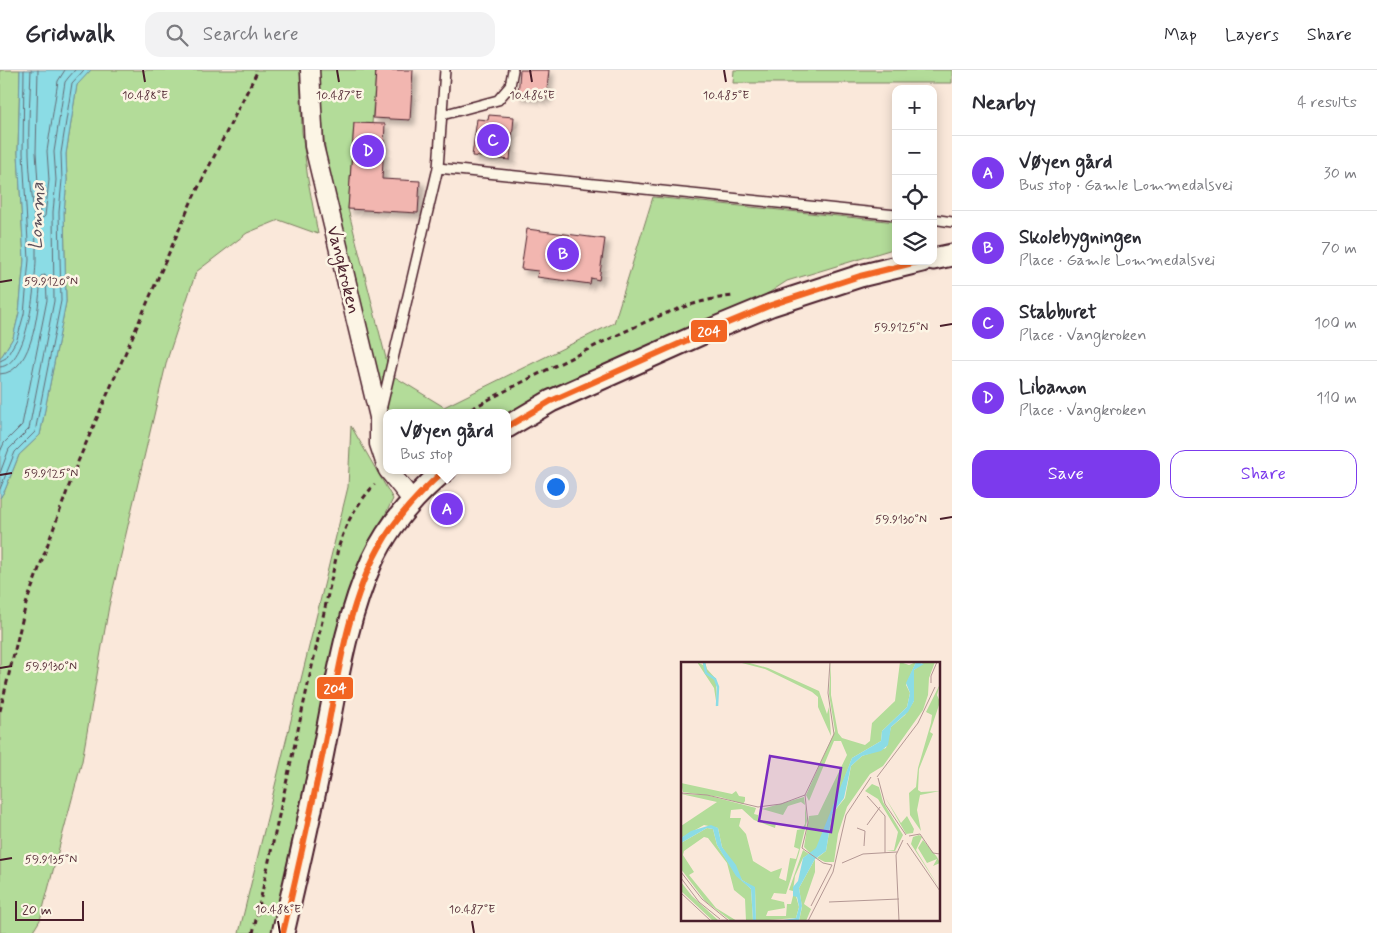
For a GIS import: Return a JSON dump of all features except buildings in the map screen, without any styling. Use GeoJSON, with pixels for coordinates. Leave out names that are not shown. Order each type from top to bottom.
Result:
{"type":"FeatureCollection","features":[{"type":"Feature","properties":{"kind":"street","name":"Vangkroken"},"geometry":{"type":"LineString","coordinates":[[310,70],[314,146],[379,417],[379,444],[383,466]]}},
{"type":"Feature","properties":{"kind":"street"},"geometry":{"type":"LineString","coordinates":[[937,258],[952,255]]}},
{"type":"Feature","properties":{"kind":"street"},"geometry":{"type":"LineString","coordinates":[[511,425],[551,401],[771,305],[860,276],[905,265]]}},
{"type":"Feature","properties":{"kind":"street","name":"Vangkroken"},"geometry":{"type":"LineString","coordinates":[[384,474],[413,501]]}},
{"type":"Feature","properties":{"kind":"street"},"geometry":{"type":"LineString","coordinates":[[283,933],[343,657],[357,602],[372,561],[392,526],[413,501],[441,474]]}},
{"type":"Feature","properties":{"kind":"lane"},"geometry":{"type":"LineString","coordinates":[[379,417],[438,168],[445,70]]}},
{"type":"Feature","properties":{"kind":"lane"},"geometry":{"type":"LineString","coordinates":[[442,115],[498,100],[510,86],[513,70]]}},
{"type":"Feature","properties":{"kind":"lane"},"geometry":{"type":"LineString","coordinates":[[438,168],[892,215]]}},
{"type":"Feature","properties":{"kind":"lane"},"geometry":{"type":"LineString","coordinates":[[937,220],[952,222]]}},
{"type":"Feature","properties":{"kind":"path"},"geometry":{"type":"LineString","coordinates":[[0,711],[26,604],[77,464],[192,200],[258,70]]}},
{"type":"Feature","properties":{"kind":"path"},"geometry":{"type":"LineString","coordinates":[[472,409],[558,364],[665,313],[691,304],[740,295]]}},
{"type":"Feature","properties":{"kind":"path"},"geometry":{"type":"LineString","coordinates":[[254,933],[338,550],[346,524],[360,501],[384,474]]}},
{"type":"Feature","properties":{"kind":"green space"},"geometry":{"type":"Polygon","coordinates":[[[0,70],[20,70],[18,153],[24,260],[19,313],[13,338],[0,359],[0,70]]]}},
{"type":"Feature","properties":{"kind":"green space"},"geometry":{"type":"Polygon","coordinates":[[[91,70],[300,70],[302,132],[308,180],[318,234],[279,220],[247,233],[196,272],[167,360],[109,606],[82,761],[40,920],[32,933],[0,933],[0,498],[19,455],[40,435],[66,302],[64,212],[67,180],[66,154],[77,84],[91,70]]]}},
{"type":"Feature","properties":{"kind":"green space"},"geometry":{"type":"Polygon","coordinates":[[[319,70],[376,70],[372,124],[354,123],[348,209],[390,374],[444,407],[614,323],[653,197],[892,222],[892,249],[787,281],[755,302],[674,333],[544,393],[511,414],[511,409],[385,409],[327,167],[319,70]]]}},
{"type":"Feature","properties":{"kind":"green space"},"geometry":{"type":"Polygon","coordinates":[[[734,70],[952,70],[952,83],[733,83],[734,70]]]}},
{"type":"Feature","properties":{"kind":"green space"},"geometry":{"type":"Polygon","coordinates":[[[351,426],[393,499],[372,541],[273,933],[239,933],[348,487],[351,426]]]}},
{"type":"Feature","properties":{"kind":"water","name":"Lomma"},"geometry":{"type":"Polygon","coordinates":[[[20,70],[91,70],[77,85],[66,154],[67,180],[64,212],[66,302],[40,435],[19,455],[0,498],[0,359],[13,338],[19,313],[24,260],[18,153],[20,70]]]}},
{"type":"Feature","properties":{"kind":"transit line","name":"204"},"geometry":{"type":"LineString","coordinates":[[511,425],[551,401],[771,305],[860,276],[905,265]]}},
{"type":"Feature","properties":{"kind":"transit line","name":"204"},"geometry":{"type":"LineString","coordinates":[[283,933],[314,797],[344,647],[358,596],[367,571],[392,526],[417,497],[441,474]]}},
{"type":"Feature","properties":{"kind":"place","name":"Stabburet"},"geometry":{"type":"Point","coordinates":[493,140]}},
{"type":"Feature","properties":{"kind":"place","name":"Libanon"},"geometry":{"type":"Point","coordinates":[368,151]}},
{"type":"Feature","properties":{"kind":"place","name":"Skolebygningen"},"geometry":{"type":"Point","coordinates":[563,254]}},
{"type":"Feature","properties":{"kind":"place","name":"Vøyen gård"},"geometry":{"type":"Point","coordinates":[447,509]}}]}
